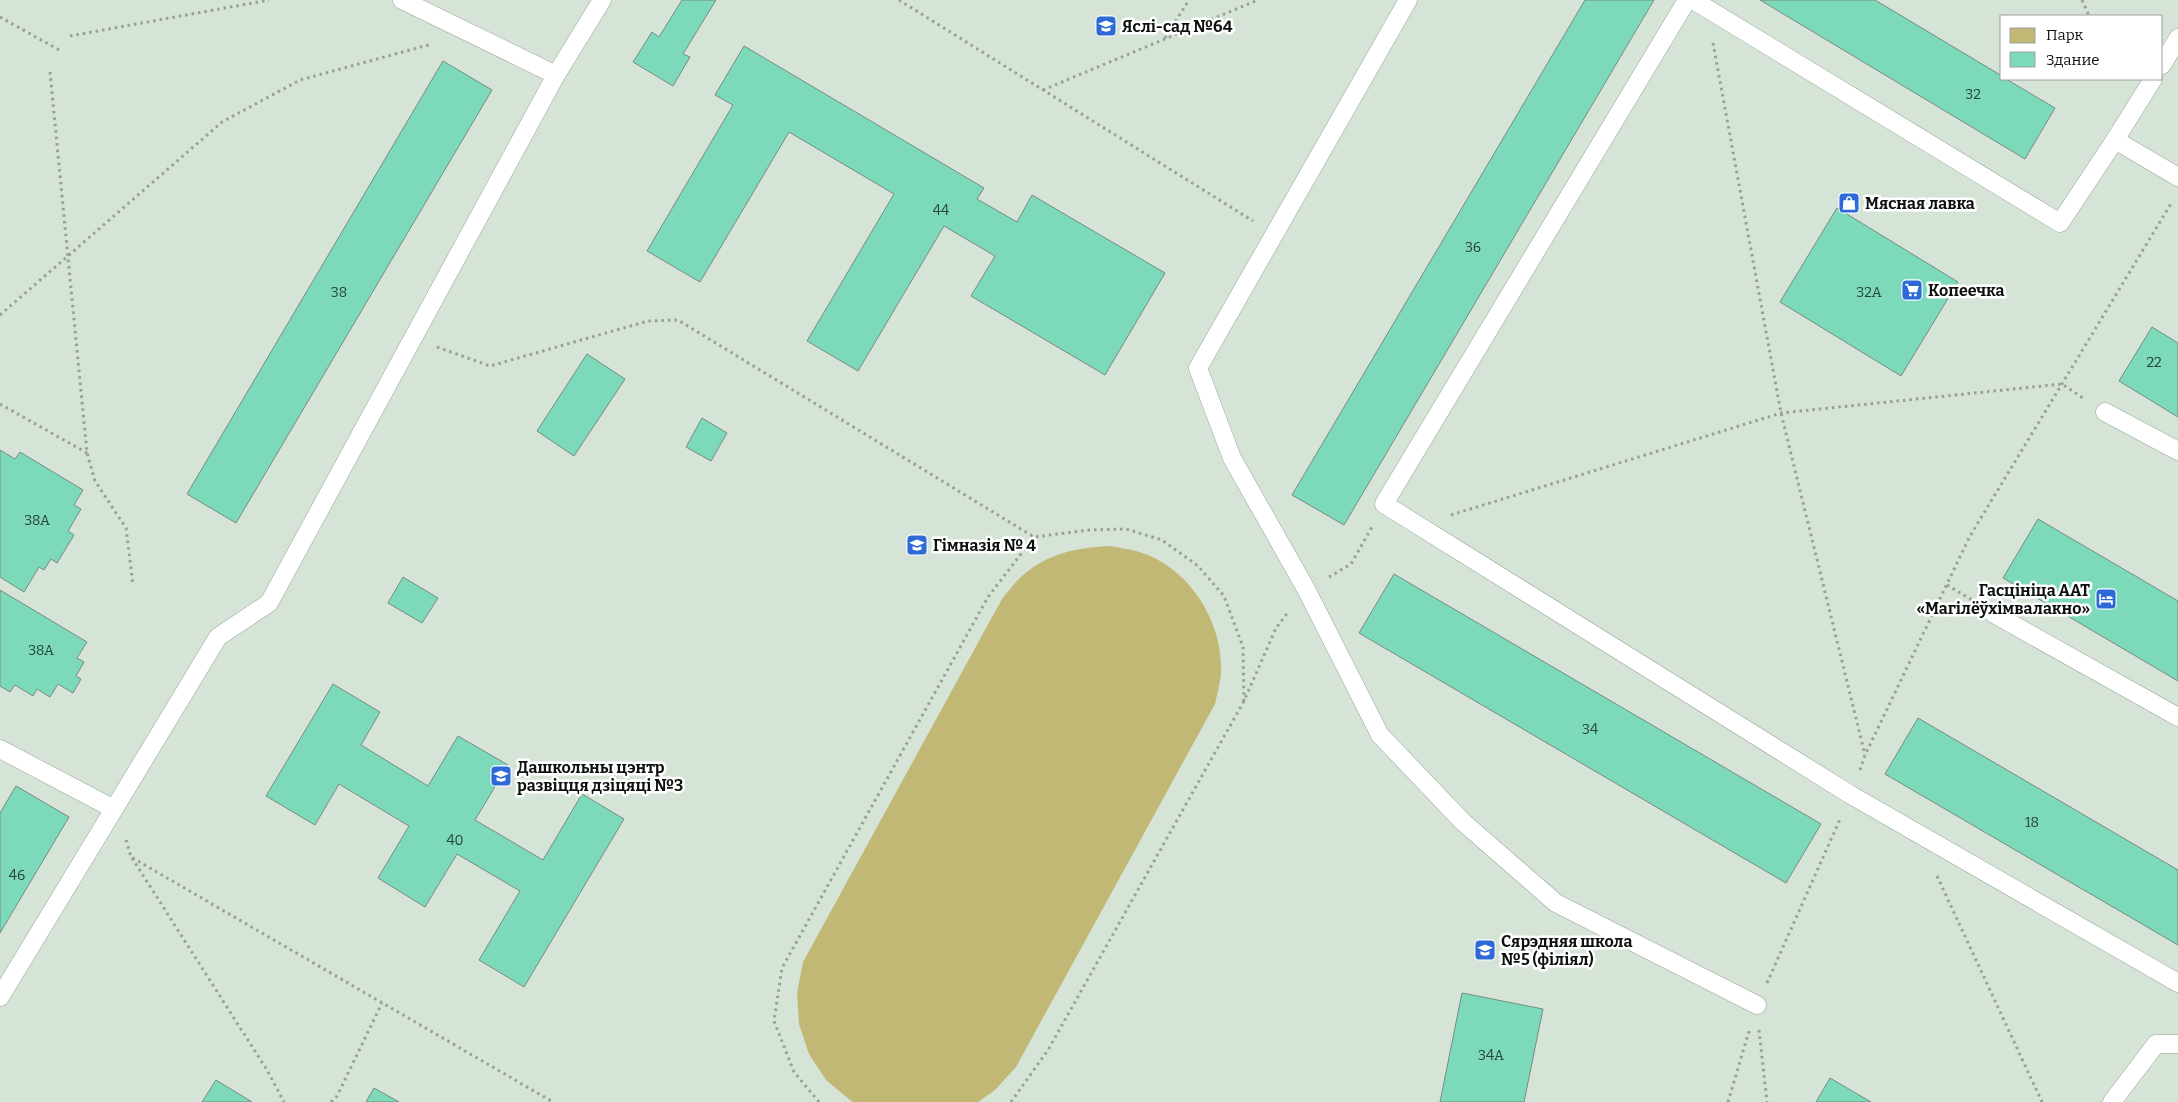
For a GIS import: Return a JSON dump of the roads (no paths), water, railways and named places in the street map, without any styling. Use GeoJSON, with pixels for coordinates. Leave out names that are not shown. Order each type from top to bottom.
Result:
{"type":"FeatureCollection","features":[{"type":"Feature","properties":{"kind":"lane"},"geometry":{"type":"LineString","coordinates":[[402,0],[556,75]]}},
{"type":"Feature","properties":{"kind":"lane"},"geometry":{"type":"LineString","coordinates":[[0,997],[218,638],[269,603],[556,75],[602,0]]}},
{"type":"Feature","properties":{"kind":"lane"},"geometry":{"type":"LineString","coordinates":[[1408,0],[1198,368],[1232,458],[1306,589],[1380,735],[1463,822],[1556,903],[1757,1004]]}},
{"type":"Feature","properties":{"kind":"lane"},"geometry":{"type":"LineString","coordinates":[[1687,0],[1384,504],[1851,795],[2178,983]]}},
{"type":"Feature","properties":{"kind":"lane"},"geometry":{"type":"LineString","coordinates":[[1700,4],[2060,223],[2152,80]]}},
{"type":"Feature","properties":{"kind":"lane"},"geometry":{"type":"LineString","coordinates":[[2163,63],[2178,38]]}},
{"type":"Feature","properties":{"kind":"lane"},"geometry":{"type":"LineString","coordinates":[[2115,140],[2178,177]]}},
{"type":"Feature","properties":{"kind":"lane"},"geometry":{"type":"LineString","coordinates":[[2105,412],[2178,452]]}},
{"type":"Feature","properties":{"kind":"lane"},"geometry":{"type":"LineString","coordinates":[[1994,614],[2178,717]]}},
{"type":"Feature","properties":{"kind":"lane"},"geometry":{"type":"LineString","coordinates":[[0,749],[114,809]]}},
{"type":"Feature","properties":{"kind":"lane"},"geometry":{"type":"LineString","coordinates":[[2112,1102],[2156,1044],[2178,1044]]}},
{"type":"Feature","properties":{"kind":"place","name":"Яслі-сад №64"},"geometry":{"type":"Point","coordinates":[1106,26]}},
{"type":"Feature","properties":{"kind":"place","name":"Мясная лавка"},"geometry":{"type":"Point","coordinates":[1849,203]}},
{"type":"Feature","properties":{"kind":"place","name":"Копеечка"},"geometry":{"type":"Point","coordinates":[1912,290]}},
{"type":"Feature","properties":{"kind":"place","name":"Гімназія № 4"},"geometry":{"type":"Point","coordinates":[917,545]}},
{"type":"Feature","properties":{"kind":"place","name":"Гасцініца ААТ «Магілёўхімвалакно»"},"geometry":{"type":"Point","coordinates":[2106,599]}},
{"type":"Feature","properties":{"kind":"place","name":"Дашкольны цэнтр развіцця дзіцяці №3"},"geometry":{"type":"Point","coordinates":[501,776]}},
{"type":"Feature","properties":{"kind":"place","name":"Сярэдняя школа №5 (філіял)"},"geometry":{"type":"Point","coordinates":[1485,950]}}]}
